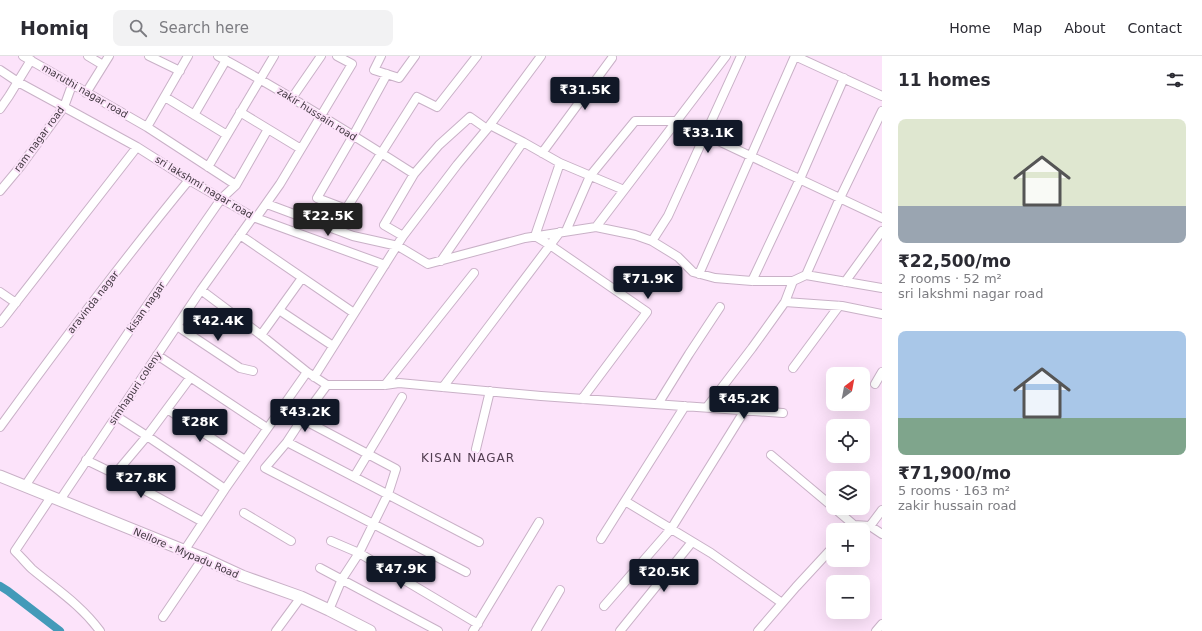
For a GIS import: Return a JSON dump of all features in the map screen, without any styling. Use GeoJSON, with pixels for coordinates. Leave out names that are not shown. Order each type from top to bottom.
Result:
{"type":"FeatureCollection","features":[{"type":"Feature","properties":{"kind":"main road","name":"Nellore - Mypadu Road"},"geometry":{"type":"LineString","coordinates":[[0,476],[203,558],[242,576],[301,597],[370,631]]}},
{"type":"Feature","properties":{"kind":"street"},"geometry":{"type":"LineString","coordinates":[[88,56],[103,65]]}},
{"type":"Feature","properties":{"kind":"street"},"geometry":{"type":"LineString","coordinates":[[86,93],[109,56]]}},
{"type":"Feature","properties":{"kind":"street"},"geometry":{"type":"LineString","coordinates":[[149,56],[180,71]]}},
{"type":"Feature","properties":{"kind":"street"},"geometry":{"type":"LineString","coordinates":[[147,127],[188,56]]}},
{"type":"Feature","properties":{"kind":"street"},"geometry":{"type":"LineString","coordinates":[[208,167],[274,56]]}},
{"type":"Feature","properties":{"kind":"street"},"geometry":{"type":"LineString","coordinates":[[292,98],[321,56]]}},
{"type":"Feature","properties":{"kind":"street"},"geometry":{"type":"LineString","coordinates":[[381,56],[374,70],[399,78],[415,56]]}},
{"type":"Feature","properties":{"kind":"street"},"geometry":{"type":"LineString","coordinates":[[387,74],[317,198],[346,209],[417,97],[437,107],[477,56]]}},
{"type":"Feature","properties":{"kind":"street"},"geometry":{"type":"LineString","coordinates":[[184,551],[267,428],[333,346],[403,236],[541,56]]}},
{"type":"Feature","properties":{"kind":"street"},"geometry":{"type":"LineString","coordinates":[[596,227],[726,56]]}},
{"type":"Feature","properties":{"kind":"street"},"geometry":{"type":"LineString","coordinates":[[652,241],[668,216],[741,56]]}},
{"type":"Feature","properties":{"kind":"street"},"geometry":{"type":"LineString","coordinates":[[699,274],[795,56],[882,96]]}},
{"type":"Feature","properties":{"kind":"street"},"geometry":{"type":"LineString","coordinates":[[0,109],[18,82],[25,57]]}},
{"type":"Feature","properties":{"kind":"street","name":"maruthi nagar road"},"geometry":{"type":"LineString","coordinates":[[25,57],[147,127],[236,184]]}},
{"type":"Feature","properties":{"kind":"street","name":"simhapuri coleny"},"geometry":{"type":"LineString","coordinates":[[100,631],[78,605],[31,567],[15,551],[86,460],[201,290],[240,235],[267,204],[322,116],[352,64],[341,57]]}},
{"type":"Feature","properties":{"kind":"street"},"geometry":{"type":"LineString","coordinates":[[194,115],[222,58]]}},
{"type":"Feature","properties":{"kind":"street","name":"zakir hussain road"},"geometry":{"type":"LineString","coordinates":[[222,58],[261,79],[414,174]]}},
{"type":"Feature","properties":{"kind":"street"},"geometry":{"type":"LineString","coordinates":[[542,153],[612,58]]}},
{"type":"Feature","properties":{"kind":"street","name":"sri lakshmi nagar road"},"geometry":{"type":"LineString","coordinates":[[0,70],[18,82],[137,147],[221,200],[254,218],[385,265]]}},
{"type":"Feature","properties":{"kind":"street"},"geometry":{"type":"LineString","coordinates":[[752,281],[800,179],[844,78]]}},
{"type":"Feature","properties":{"kind":"street","name":"ram nagar road"},"geometry":{"type":"LineString","coordinates":[[0,191],[64,106],[72,85]]}},
{"type":"Feature","properties":{"kind":"street"},"geometry":{"type":"LineString","coordinates":[[165,97],[227,135]]}},
{"type":"Feature","properties":{"kind":"street"},"geometry":{"type":"LineString","coordinates":[[806,275],[840,198],[882,111]]}},
{"type":"Feature","properties":{"kind":"street"},"geometry":{"type":"LineString","coordinates":[[240,112],[301,149]]}},
{"type":"Feature","properties":{"kind":"street"},"geometry":{"type":"LineString","coordinates":[[403,236],[384,225],[414,174],[439,145],[470,117],[488,127],[523,142],[560,163],[624,190]]}},
{"type":"Feature","properties":{"kind":"street"},"geometry":{"type":"LineString","coordinates":[[443,387],[550,245],[563,232],[590,176],[635,121],[676,121],[881,216]]}},
{"type":"Feature","properties":{"kind":"street","name":"kisan nagar"},"geometry":{"type":"LineString","coordinates":[[25,486],[128,333],[221,200],[236,184],[268,129]]}},
{"type":"Feature","properties":{"kind":"street"},"geometry":{"type":"LineString","coordinates":[[441,261],[523,142]]}},
{"type":"Feature","properties":{"kind":"street"},"geometry":{"type":"LineString","coordinates":[[0,323],[137,147]]}},
{"type":"Feature","properties":{"kind":"street"},"geometry":{"type":"LineString","coordinates":[[535,236],[560,163]]}},
{"type":"Feature","properties":{"kind":"street","name":"aravinda nagar"},"geometry":{"type":"LineString","coordinates":[[0,427],[62,342],[189,180]]}},
{"type":"Feature","properties":{"kind":"street"},"geometry":{"type":"LineString","coordinates":[[267,204],[353,236],[398,246],[428,264],[525,238],[596,227],[635,234],[652,241],[678,257],[693,272],[715,278],[752,281],[793,281],[806,275],[882,288]]}},
{"type":"Feature","properties":{"kind":"street"},"geometry":{"type":"LineString","coordinates":[[845,282],[882,231]]}},
{"type":"Feature","properties":{"kind":"street"},"geometry":{"type":"LineString","coordinates":[[240,235],[354,313]]}},
{"type":"Feature","properties":{"kind":"street"},"geometry":{"type":"LineString","coordinates":[[535,236],[647,312],[582,399]]}},
{"type":"Feature","properties":{"kind":"street"},"geometry":{"type":"LineString","coordinates":[[385,384],[474,273]]}},
{"type":"Feature","properties":{"kind":"street"},"geometry":{"type":"LineString","coordinates":[[261,334],[302,278]]}},
{"type":"Feature","properties":{"kind":"street"},"geometry":{"type":"LineString","coordinates":[[707,408],[785,302],[793,281]]}},
{"type":"Feature","properties":{"kind":"street"},"geometry":{"type":"LineString","coordinates":[[201,290],[261,334],[310,374],[327,385],[399,383],[582,399],[783,413]]}},
{"type":"Feature","properties":{"kind":"street"},"geometry":{"type":"LineString","coordinates":[[0,292],[16,303]]}},
{"type":"Feature","properties":{"kind":"street"},"geometry":{"type":"LineString","coordinates":[[785,302],[838,306],[882,314]]}},
{"type":"Feature","properties":{"kind":"street"},"geometry":{"type":"LineString","coordinates":[[794,368],[838,306]]}},
{"type":"Feature","properties":{"kind":"street"},"geometry":{"type":"LineString","coordinates":[[658,404],[720,307]]}},
{"type":"Feature","properties":{"kind":"street"},"geometry":{"type":"LineString","coordinates":[[279,310],[333,346]]}},
{"type":"Feature","properties":{"kind":"street"},"geometry":{"type":"LineString","coordinates":[[177,326],[240,368],[253,371]]}},
{"type":"Feature","properties":{"kind":"street"},"geometry":{"type":"LineString","coordinates":[[157,356],[267,428]]}},
{"type":"Feature","properties":{"kind":"street"},"geometry":{"type":"LineString","coordinates":[[875,384],[882,372]]}},
{"type":"Feature","properties":{"kind":"street"},"geometry":{"type":"LineString","coordinates":[[116,474],[147,436],[190,378]]}},
{"type":"Feature","properties":{"kind":"street"},"geometry":{"type":"LineString","coordinates":[[327,385],[287,442],[265,468],[466,572]]}},
{"type":"Feature","properties":{"kind":"street"},"geometry":{"type":"LineString","coordinates":[[476,449],[490,391]]}},
{"type":"Feature","properties":{"kind":"street"},"geometry":{"type":"LineString","coordinates":[[354,477],[402,397]]}},
{"type":"Feature","properties":{"kind":"street"},"geometry":{"type":"LineString","coordinates":[[601,539],[685,406]]}},
{"type":"Feature","properties":{"kind":"street"},"geometry":{"type":"LineString","coordinates":[[167,409],[245,460]]}},
{"type":"Feature","properties":{"kind":"street"},"geometry":{"type":"LineString","coordinates":[[604,606],[671,529],[745,410]]}},
{"type":"Feature","properties":{"kind":"street"},"geometry":{"type":"LineString","coordinates":[[116,416],[225,489]]}},
{"type":"Feature","properties":{"kind":"street"},"geometry":{"type":"LineString","coordinates":[[302,419],[396,469],[388,494],[358,553],[342,579],[329,610]]}},
{"type":"Feature","properties":{"kind":"street"},"geometry":{"type":"LineString","coordinates":[[287,442],[479,542]]}},
{"type":"Feature","properties":{"kind":"street"},"geometry":{"type":"LineString","coordinates":[[771,455],[826,501]]}},
{"type":"Feature","properties":{"kind":"street"},"geometry":{"type":"LineString","coordinates":[[86,460],[116,474],[204,522]]}},
{"type":"Feature","properties":{"kind":"street"},"geometry":{"type":"LineString","coordinates":[[625,501],[711,553],[782,603]]}},
{"type":"Feature","properties":{"kind":"street"},"geometry":{"type":"LineString","coordinates":[[882,510],[870,526],[882,534]]}},
{"type":"Feature","properties":{"kind":"street"},"geometry":{"type":"LineString","coordinates":[[244,513],[291,541]]}},
{"type":"Feature","properties":{"kind":"street"},"geometry":{"type":"LineString","coordinates":[[840,515],[847,523]]}},
{"type":"Feature","properties":{"kind":"street"},"geometry":{"type":"LineString","coordinates":[[331,541],[358,553],[476,627],[539,522]]}},
{"type":"Feature","properties":{"kind":"street"},"geometry":{"type":"LineString","coordinates":[[620,631],[692,542]]}},
{"type":"Feature","properties":{"kind":"street"},"geometry":{"type":"LineString","coordinates":[[758,631],[826,555]]}},
{"type":"Feature","properties":{"kind":"street"},"geometry":{"type":"LineString","coordinates":[[163,617],[203,558]]}},
{"type":"Feature","properties":{"kind":"street"},"geometry":{"type":"LineString","coordinates":[[320,568],[438,631]]}},
{"type":"Feature","properties":{"kind":"street"},"geometry":{"type":"LineString","coordinates":[[536,631],[560,590]]}},
{"type":"Feature","properties":{"kind":"street"},"geometry":{"type":"LineString","coordinates":[[276,631],[301,597]]}},
{"type":"Feature","properties":{"kind":"street"},"geometry":{"type":"LineString","coordinates":[[876,631],[882,624]]}},
{"type":"Feature","properties":{"kind":"waterway"},"geometry":{"type":"LineString","coordinates":[[0,586],[60,631]]}},
{"type":"Feature","properties":{"kind":"district","name":"KISAN NAGAR"},"geometry":{"type":"Point","coordinates":[468,458]}}]}
